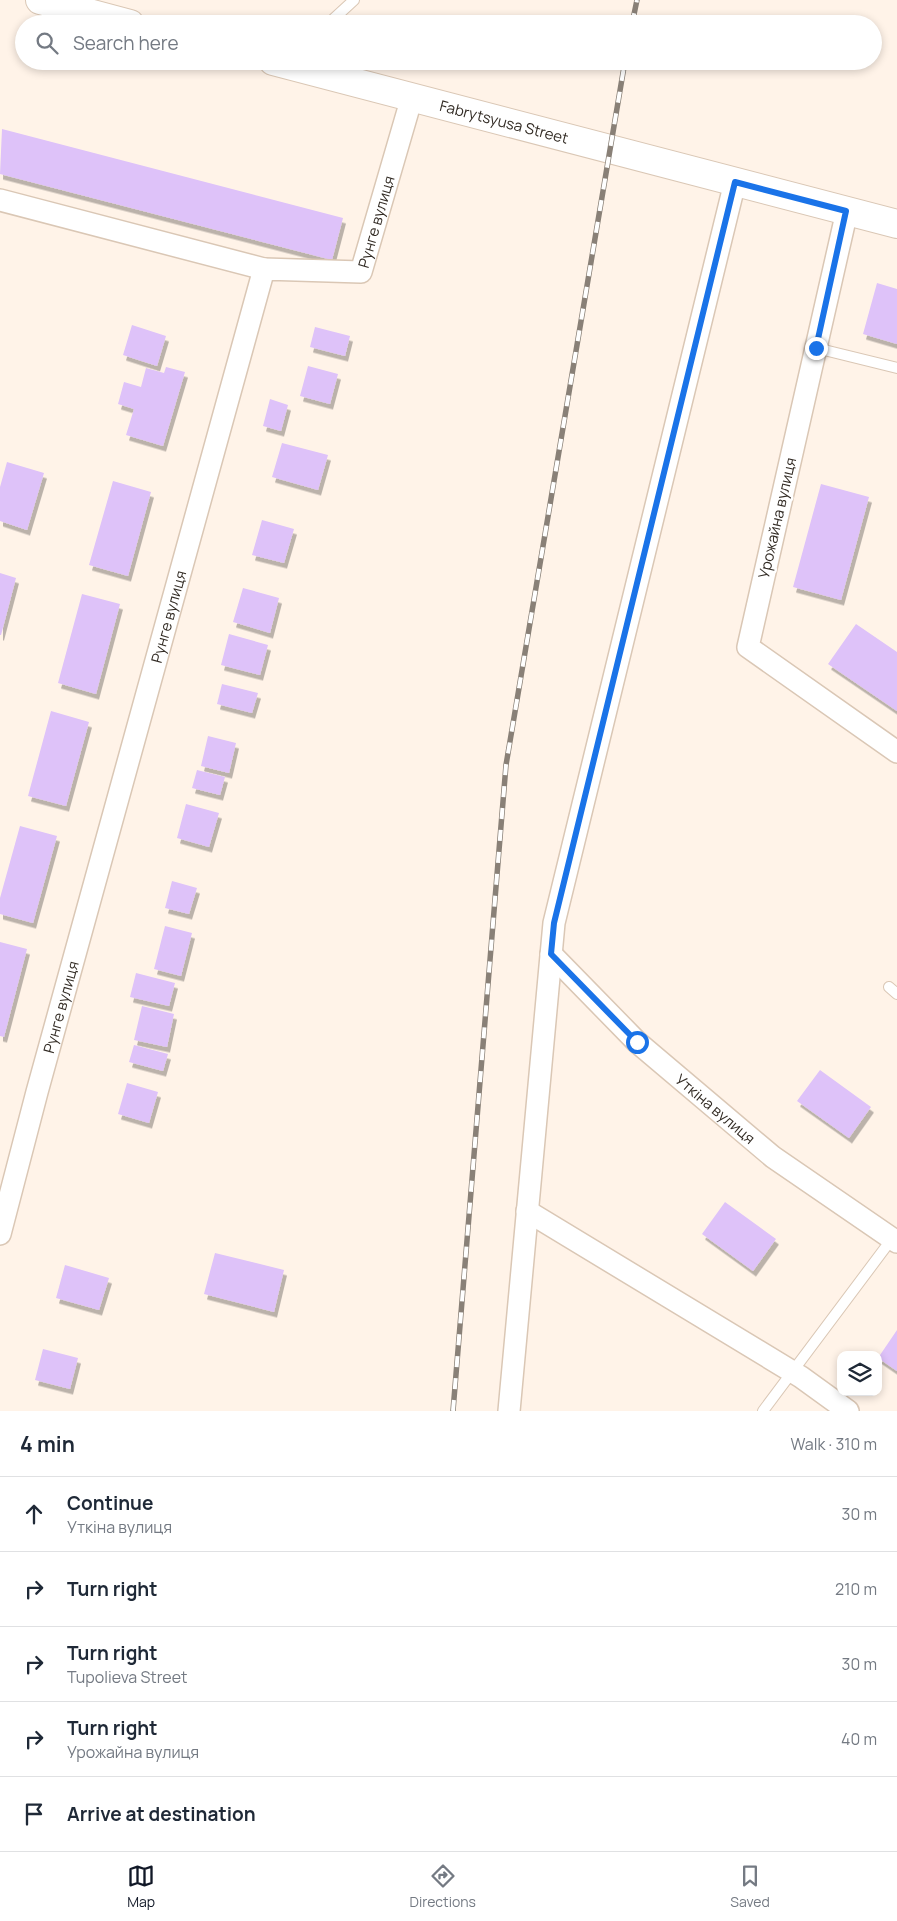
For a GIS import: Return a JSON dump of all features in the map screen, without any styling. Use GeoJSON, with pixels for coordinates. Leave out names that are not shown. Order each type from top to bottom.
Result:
{"type":"FeatureCollection","features":[{"type":"Feature","properties":{"kind":"main road"},"geometry":{"type":"LineString","coordinates":[[40,0],[96,15]]}},
{"type":"Feature","properties":{"kind":"main road","name":"Fabrytsyusa Street"},"geometry":{"type":"LineString","coordinates":[[322,70],[412,97],[897,224]]}},
{"type":"Feature","properties":{"kind":"street","name":"Рунге вулиця"},"geometry":{"type":"LineString","coordinates":[[0,1234],[37,1092],[264,269],[361,272],[412,97]]}},
{"type":"Feature","properties":{"kind":"street"},"geometry":{"type":"LineString","coordinates":[[509,1411],[554,923],[735,182]]}},
{"type":"Feature","properties":{"kind":"street"},"geometry":{"type":"LineString","coordinates":[[0,200],[264,269]]}},
{"type":"Feature","properties":{"kind":"street","name":"Урожайна вулиця"},"geometry":{"type":"LineString","coordinates":[[846,211],[748,647],[897,752]]}},
{"type":"Feature","properties":{"kind":"street","name":"Уткiна вулиця"},"geometry":{"type":"LineString","coordinates":[[551,954],[637,1042],[773,1157],[895,1237]]}},
{"type":"Feature","properties":{"kind":"street"},"geometry":{"type":"LineString","coordinates":[[527,1211],[792,1372],[848,1411]]}},
{"type":"Feature","properties":{"kind":"lane"},"geometry":{"type":"LineString","coordinates":[[338,15],[354,0]]}},
{"type":"Feature","properties":{"kind":"lane"},"geometry":{"type":"LineString","coordinates":[[816,348],[897,368]]}},
{"type":"Feature","properties":{"kind":"lane"},"geometry":{"type":"LineString","coordinates":[[763,1411],[895,1237]]}},
{"type":"Feature","properties":{"kind":"building"},"geometry":{"type":"Polygon","coordinates":[[[2,129],[343,218],[332,260],[0,174],[2,129]]]}},
{"type":"Feature","properties":{"kind":"building"},"geometry":{"type":"Polygon","coordinates":[[[877,283],[897,289],[897,344],[863,334],[877,283]]]}},
{"type":"Feature","properties":{"kind":"building"},"geometry":{"type":"Polygon","coordinates":[[[132,325],[166,336],[157,366],[123,355],[132,325]]]}},
{"type":"Feature","properties":{"kind":"building"},"geometry":{"type":"Polygon","coordinates":[[[315,327],[350,336],[345,356],[310,347],[315,327]]]}},
{"type":"Feature","properties":{"kind":"building"},"geometry":{"type":"Polygon","coordinates":[[[308,366],[338,374],[330,404],[300,396],[308,366]]]}},
{"type":"Feature","properties":{"kind":"building"},"geometry":{"type":"Polygon","coordinates":[[[166,367],[185,372],[163,446],[126,435],[134,409],[118,404],[124,382],[141,387],[146,368],[164,373],[166,367]]]}},
{"type":"Feature","properties":{"kind":"building"},"geometry":{"type":"Polygon","coordinates":[[[270,399],[288,405],[281,431],[263,426],[270,399]]]}},
{"type":"Feature","properties":{"kind":"building"},"geometry":{"type":"Polygon","coordinates":[[[282,443],[328,455],[318,490],[272,477],[282,443]]]}},
{"type":"Feature","properties":{"kind":"building"},"geometry":{"type":"Polygon","coordinates":[[[7,462],[44,473],[27,530],[0,521],[0,487],[7,462]]]}},
{"type":"Feature","properties":{"kind":"building"},"geometry":{"type":"Polygon","coordinates":[[[113,481],[151,492],[128,576],[89,565],[113,481]]]}},
{"type":"Feature","properties":{"kind":"building"},"geometry":{"type":"Polygon","coordinates":[[[821,484],[869,497],[841,600],[793,587],[821,484]]]}},
{"type":"Feature","properties":{"kind":"building"},"geometry":{"type":"Polygon","coordinates":[[[262,520],[294,529],[284,563],[252,555],[262,520]]]}},
{"type":"Feature","properties":{"kind":"building"},"geometry":{"type":"Polygon","coordinates":[[[0,573],[16,578],[1,635],[0,635],[0,573]]]}},
{"type":"Feature","properties":{"kind":"building"},"geometry":{"type":"Polygon","coordinates":[[[243,588],[279,598],[270,633],[233,622],[243,588]]]}},
{"type":"Feature","properties":{"kind":"building"},"geometry":{"type":"Polygon","coordinates":[[[82,594],[120,604],[96,694],[58,683],[82,594]]]}},
{"type":"Feature","properties":{"kind":"building"},"geometry":{"type":"Polygon","coordinates":[[[856,624],[897,652],[897,711],[828,664],[856,624]]]}},
{"type":"Feature","properties":{"kind":"building"},"geometry":{"type":"Polygon","coordinates":[[[229,634],[268,645],[260,675],[221,665],[229,634]]]}},
{"type":"Feature","properties":{"kind":"building"},"geometry":{"type":"Polygon","coordinates":[[[222,684],[258,693],[252,713],[217,704],[222,684]]]}},
{"type":"Feature","properties":{"kind":"building"},"geometry":{"type":"Polygon","coordinates":[[[51,711],[89,722],[66,806],[28,796],[51,711]]]}},
{"type":"Feature","properties":{"kind":"building"},"geometry":{"type":"Polygon","coordinates":[[[208,736],[236,743],[229,773],[201,766],[208,736]]]}},
{"type":"Feature","properties":{"kind":"building"},"geometry":{"type":"Polygon","coordinates":[[[197,770],[225,777],[220,795],[192,788],[197,770]]]}},
{"type":"Feature","properties":{"kind":"building"},"geometry":{"type":"Polygon","coordinates":[[[186,804],[219,813],[209,847],[177,838],[186,804]]]}},
{"type":"Feature","properties":{"kind":"building"},"geometry":{"type":"Polygon","coordinates":[[[20,826],[57,836],[33,923],[0,914],[0,898],[20,826]]]}},
{"type":"Feature","properties":{"kind":"building"},"geometry":{"type":"Polygon","coordinates":[[[172,881],[197,888],[189,914],[165,908],[172,881]]]}},
{"type":"Feature","properties":{"kind":"building"},"geometry":{"type":"Polygon","coordinates":[[[165,926],[192,933],[181,976],[154,969],[165,926]]]}},
{"type":"Feature","properties":{"kind":"building"},"geometry":{"type":"Polygon","coordinates":[[[0,942],[27,949],[4,1037],[0,1036],[0,942]]]}},
{"type":"Feature","properties":{"kind":"building"},"geometry":{"type":"Polygon","coordinates":[[[136,973],[175,983],[169,1006],[130,997],[136,973]]]}},
{"type":"Feature","properties":{"kind":"building"},"geometry":{"type":"Polygon","coordinates":[[[142,1006],[174,1014],[167,1047],[134,1040],[142,1006]]]}},
{"type":"Feature","properties":{"kind":"building"},"geometry":{"type":"Polygon","coordinates":[[[134,1045],[168,1054],[163,1071],[129,1062],[134,1045]]]}},
{"type":"Feature","properties":{"kind":"building"},"geometry":{"type":"Polygon","coordinates":[[[820,1070],[871,1107],[849,1138],[797,1101],[820,1070]]]}},
{"type":"Feature","properties":{"kind":"building"},"geometry":{"type":"Polygon","coordinates":[[[127,1083],[158,1092],[149,1123],[118,1114],[127,1083]]]}},
{"type":"Feature","properties":{"kind":"building"},"geometry":{"type":"Polygon","coordinates":[[[725,1202],[776,1239],[753,1271],[702,1234],[725,1202]]]}},
{"type":"Feature","properties":{"kind":"building"},"geometry":{"type":"Polygon","coordinates":[[[215,1253],[284,1270],[274,1312],[204,1294],[215,1253]]]}},
{"type":"Feature","properties":{"kind":"building"},"geometry":{"type":"Polygon","coordinates":[[[65,1265],[109,1278],[99,1310],[56,1298],[65,1265]]]}},
{"type":"Feature","properties":{"kind":"building"},"geometry":{"type":"Polygon","coordinates":[[[897,1330],[897,1371],[882,1361],[882,1352],[897,1330]]]}},
{"type":"Feature","properties":{"kind":"building"},"geometry":{"type":"Polygon","coordinates":[[[43,1349],[78,1358],[70,1389],[35,1380],[43,1349]]]}},
{"type":"Feature","properties":{"kind":"railway"},"geometry":{"type":"LineString","coordinates":[[634,15],[637,0]]}},
{"type":"Feature","properties":{"kind":"railway"},"geometry":{"type":"LineString","coordinates":[[453,1411],[506,765],[623,70]]}},
{"type":"Feature","properties":{"kind":"route"},"geometry":{"type":"LineString","coordinates":[[637,1042],[551,954],[554,923],[735,182],[846,211],[816,348]]}}]}
